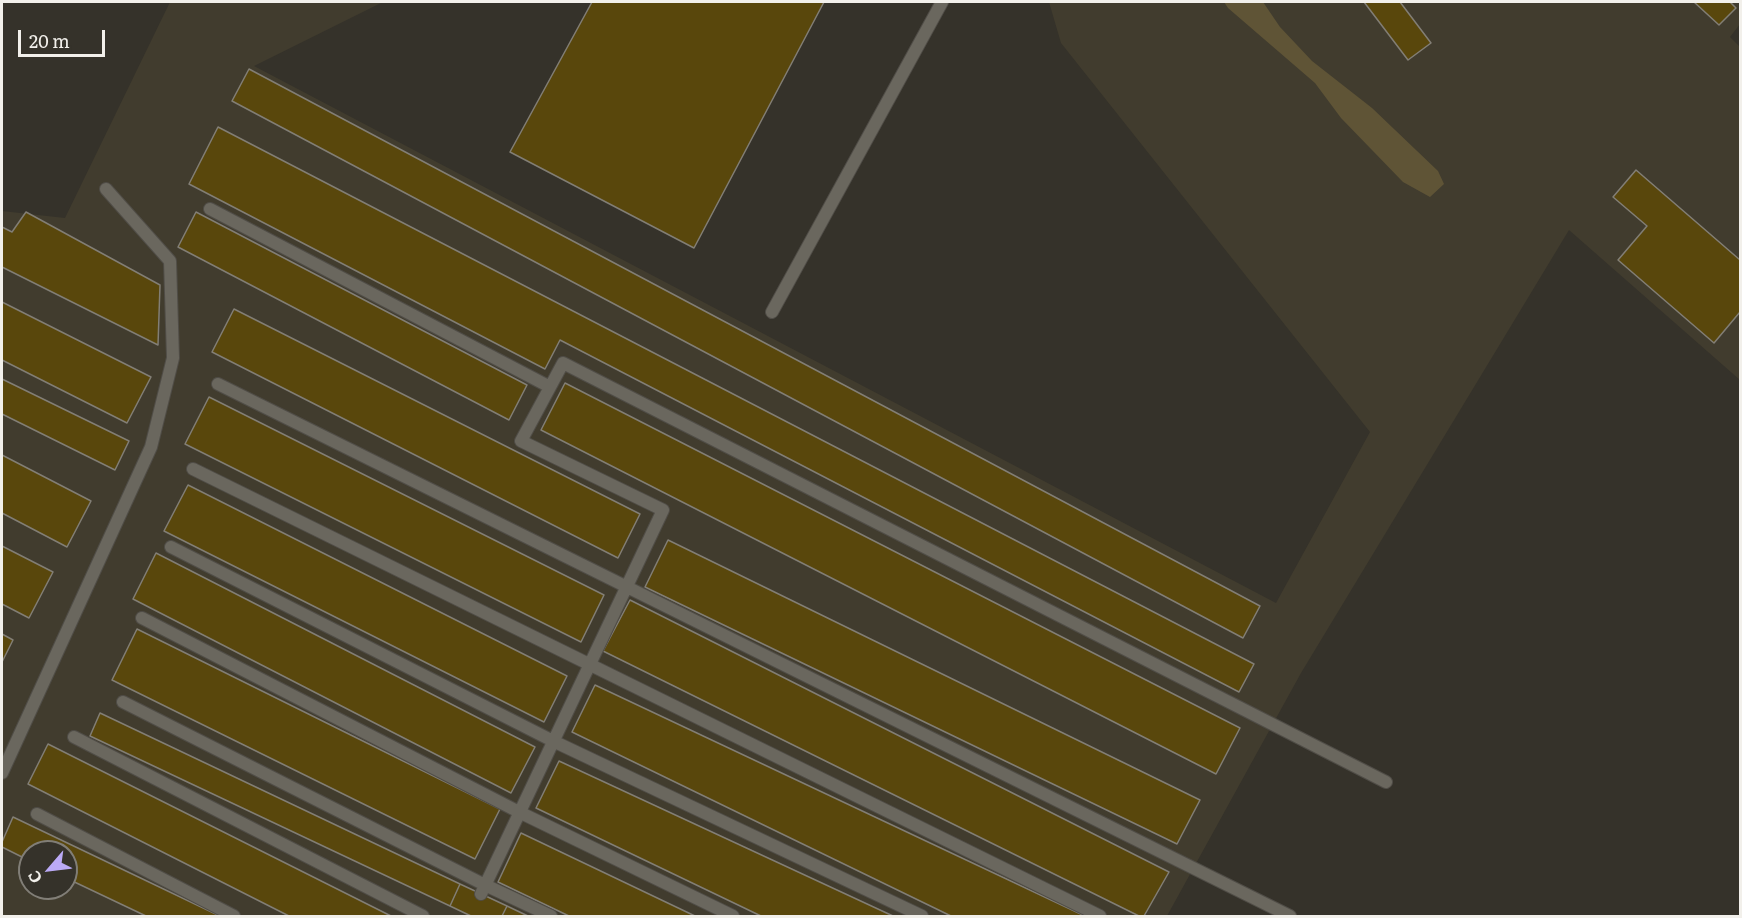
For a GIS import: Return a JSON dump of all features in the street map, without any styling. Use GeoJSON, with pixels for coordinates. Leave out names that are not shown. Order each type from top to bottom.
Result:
{"type":"FeatureCollection","features":[{"type":"Feature","properties":{"kind":"lane"},"geometry":{"type":"LineString","coordinates":[[772,312],[942,2]]}},
{"type":"Feature","properties":{"kind":"lane"},"geometry":{"type":"LineString","coordinates":[[2,773],[151,447],[173,358],[170,261],[106,189]]}},
{"type":"Feature","properties":{"kind":"lane"},"geometry":{"type":"LineString","coordinates":[[210,209],[550,387]]}},
{"type":"Feature","properties":{"kind":"lane"},"geometry":{"type":"LineString","coordinates":[[483,889],[663,510],[521,441],[563,363],[1386,782]]}},
{"type":"Feature","properties":{"kind":"lane"},"geometry":{"type":"LineString","coordinates":[[218,384],[625,588],[1290,916]]}},
{"type":"Feature","properties":{"kind":"lane"},"geometry":{"type":"LineString","coordinates":[[193,469],[1100,916]]}},
{"type":"Feature","properties":{"kind":"lane"},"geometry":{"type":"LineString","coordinates":[[171,547],[553,741],[921,916]]}},
{"type":"Feature","properties":{"kind":"lane"},"geometry":{"type":"LineString","coordinates":[[142,618],[519,812],[733,916]]}},
{"type":"Feature","properties":{"kind":"lane"},"geometry":{"type":"LineString","coordinates":[[123,702],[483,889],[551,916]]}},
{"type":"Feature","properties":{"kind":"lane"},"geometry":{"type":"LineString","coordinates":[[74,737],[423,916]]}},
{"type":"Feature","properties":{"kind":"lane"},"geometry":{"type":"LineString","coordinates":[[37,814],[234,916]]}},
{"type":"Feature","properties":{"kind":"shaded area"},"geometry":{"type":"Polygon","coordinates":[[[170,2],[383,2],[254,66],[1276,603],[1370,432],[1061,43],[1049,2],[1740,2],[1740,24],[1730,37],[1740,47],[1740,380],[1569,230],[1301,673],[1167,916],[2,916],[2,211],[65,218],[170,2]]]}},
{"type":"Feature","properties":{"kind":"shaded area"},"geometry":{"type":"Polygon","coordinates":[[[1224,2],[1263,2],[1280,27],[1312,61],[1372,108],[1438,171],[1444,184],[1430,197],[1403,182],[1341,118],[1315,83],[1228,8],[1224,2]]]}},
{"type":"Feature","properties":{"kind":"building"},"geometry":{"type":"Polygon","coordinates":[[[592,2],[824,2],[694,248],[510,152],[592,2]]]}},
{"type":"Feature","properties":{"kind":"building"},"geometry":{"type":"Polygon","coordinates":[[[1364,2],[1400,2],[1431,43],[1408,60],[1364,2]]]}},
{"type":"Feature","properties":{"kind":"building"},"geometry":{"type":"Polygon","coordinates":[[[1694,2],[1730,2],[1736,8],[1719,25],[1694,2]]]}},
{"type":"Feature","properties":{"kind":"building"},"geometry":{"type":"Polygon","coordinates":[[[249,69],[1260,606],[1243,638],[232,101],[249,69]]]}},
{"type":"Feature","properties":{"kind":"building"},"geometry":{"type":"Polygon","coordinates":[[[218,127],[1254,664],[1239,692],[560,340],[545,369],[189,184],[218,127]]]}},
{"type":"Feature","properties":{"kind":"building"},"geometry":{"type":"Polygon","coordinates":[[[1636,170],[1740,260],[1740,312],[1714,343],[1618,260],[1647,226],[1613,197],[1636,170]]]}},
{"type":"Feature","properties":{"kind":"building"},"geometry":{"type":"Polygon","coordinates":[[[26,212],[160,285],[158,345],[2,267],[2,227],[12,232],[26,212]]]}},
{"type":"Feature","properties":{"kind":"building"},"geometry":{"type":"Polygon","coordinates":[[[196,212],[527,385],[509,420],[178,247],[196,212]]]}},
{"type":"Feature","properties":{"kind":"building"},"geometry":{"type":"Polygon","coordinates":[[[2,302],[151,377],[127,423],[2,360],[2,302]]]}},
{"type":"Feature","properties":{"kind":"building"},"geometry":{"type":"Polygon","coordinates":[[[234,309],[640,514],[618,558],[212,352],[234,309]]]}},
{"type":"Feature","properties":{"kind":"building"},"geometry":{"type":"Polygon","coordinates":[[[2,379],[129,441],[115,470],[2,414],[2,379]]]}},
{"type":"Feature","properties":{"kind":"building"},"geometry":{"type":"Polygon","coordinates":[[[565,383],[1240,728],[1216,774],[541,430],[565,383]]]}},
{"type":"Feature","properties":{"kind":"building"},"geometry":{"type":"Polygon","coordinates":[[[209,397],[604,595],[581,642],[185,444],[209,397]]]}},
{"type":"Feature","properties":{"kind":"building"},"geometry":{"type":"Polygon","coordinates":[[[2,455],[91,501],[67,547],[2,513],[2,455]]]}},
{"type":"Feature","properties":{"kind":"building"},"geometry":{"type":"Polygon","coordinates":[[[188,485],[567,676],[544,722],[164,531],[188,485]]]}},
{"type":"Feature","properties":{"kind":"building"},"geometry":{"type":"Polygon","coordinates":[[[668,540],[1200,800],[1177,844],[645,587],[668,540]]]}},
{"type":"Feature","properties":{"kind":"building"},"geometry":{"type":"Polygon","coordinates":[[[2,546],[53,572],[29,618],[2,604],[2,546]]]}},
{"type":"Feature","properties":{"kind":"building"},"geometry":{"type":"Polygon","coordinates":[[[156,553],[535,747],[511,793],[133,599],[156,553]]]}},
{"type":"Feature","properties":{"kind":"building"},"geometry":{"type":"Polygon","coordinates":[[[630,600],[1169,872],[1144,916],[1139,916],[603,651],[630,600]]]}},
{"type":"Feature","properties":{"kind":"building"},"geometry":{"type":"Polygon","coordinates":[[[137,629],[500,809],[475,859],[112,680],[137,629]]]}},
{"type":"Feature","properties":{"kind":"building"},"geometry":{"type":"Polygon","coordinates":[[[2,634],[13,640],[2,662],[2,634]]]}},
{"type":"Feature","properties":{"kind":"building"},"geometry":{"type":"Polygon","coordinates":[[[595,685],[1085,916],[951,916],[572,732],[595,685]]]}},
{"type":"Feature","properties":{"kind":"building"},"geometry":{"type":"Polygon","coordinates":[[[100,713],[460,884],[450,906],[90,736],[100,713]]]}},
{"type":"Feature","properties":{"kind":"building"},"geometry":{"type":"Polygon","coordinates":[[[48,744],[391,916],[289,916],[28,784],[48,744]]]}},
{"type":"Feature","properties":{"kind":"building"},"geometry":{"type":"Polygon","coordinates":[[[559,761],[893,916],[761,916],[536,808],[559,761]]]}},
{"type":"Feature","properties":{"kind":"building"},"geometry":{"type":"Polygon","coordinates":[[[13,817],[61,840],[18,840],[18,855],[2,847],[13,817]]]}},
{"type":"Feature","properties":{"kind":"building"},"geometry":{"type":"Polygon","coordinates":[[[521,833],[695,916],[569,916],[498,882],[521,833]]]}},
{"type":"Feature","properties":{"kind":"building"},"geometry":{"type":"Polygon","coordinates":[[[78,848],[220,916],[146,916],[78,884],[78,848]]]}},
{"type":"Feature","properties":{"kind":"building"},"geometry":{"type":"Polygon","coordinates":[[[460,884],[507,906],[502,916],[471,916],[450,906],[460,884]]]}},
{"type":"Feature","properties":{"kind":"building"},"geometry":{"type":"Polygon","coordinates":[[[507,906],[528,916],[502,916],[507,906]]]}}]}
